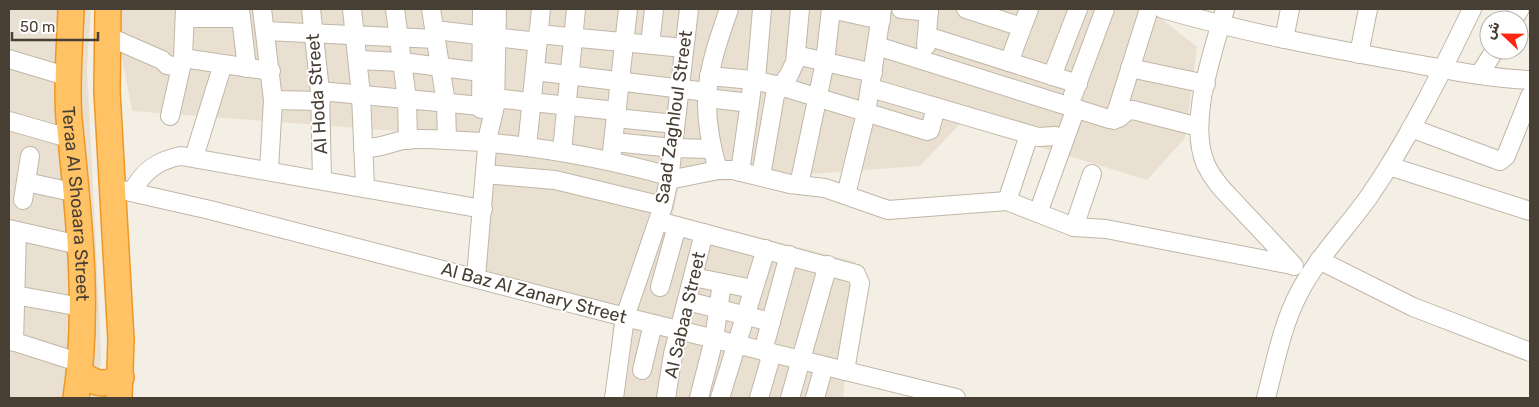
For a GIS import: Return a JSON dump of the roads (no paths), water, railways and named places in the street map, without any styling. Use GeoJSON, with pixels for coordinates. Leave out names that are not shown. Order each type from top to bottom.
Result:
{"type":"FeatureCollection","features":[{"type":"Feature","properties":{"kind":"highway","name":"Teraa Al Shoaara Street"},"geometry":{"type":"LineString","coordinates":[[71,9],[68,104],[78,193],[81,307],[80,367],[76,398]]}},
{"type":"Feature","properties":{"kind":"highway"},"geometry":{"type":"LineString","coordinates":[[80,367],[96,383],[120,388],[122,190],[107,91],[108,9]]}},
{"type":"Feature","properties":{"kind":"street"},"geometry":{"type":"LineString","coordinates":[[262,9],[273,100],[269,170]]}},
{"type":"Feature","properties":{"kind":"street","name":"Al Hoda Street"},"geometry":{"type":"LineString","coordinates":[[311,9],[320,96],[322,179]]}},
{"type":"Feature","properties":{"kind":"street"},"geometry":{"type":"LineString","coordinates":[[352,9],[361,95],[366,187]]}},
{"type":"Feature","properties":{"kind":"street"},"geometry":{"type":"LineString","coordinates":[[395,9],[407,99],[408,140]]}},
{"type":"Feature","properties":{"kind":"street"},"geometry":{"type":"LineString","coordinates":[[431,9],[446,103],[447,140]]}},
{"type":"Feature","properties":{"kind":"street"},"geometry":{"type":"LineString","coordinates":[[482,9],[489,36],[486,100]]}},
{"type":"Feature","properties":{"kind":"street"},"geometry":{"type":"LineString","coordinates":[[476,277],[488,140],[493,121],[486,100],[481,72],[497,9]]}},
{"type":"Feature","properties":{"kind":"street"},"geometry":{"type":"LineString","coordinates":[[527,148],[541,9]]}},
{"type":"Feature","properties":{"kind":"street"},"geometry":{"type":"LineString","coordinates":[[562,151],[576,9]]}},
{"type":"Feature","properties":{"kind":"street"},"geometry":{"type":"LineString","coordinates":[[611,160],[628,9]]}},
{"type":"Feature","properties":{"kind":"street"},"geometry":{"type":"LineString","coordinates":[[650,44],[654,9]]}},
{"type":"Feature","properties":{"kind":"street","name":"Saad Zaghloul Street"},"geometry":{"type":"LineString","coordinates":[[614,398],[626,317],[661,214],[669,178],[689,9]]}},
{"type":"Feature","properties":{"kind":"street"},"geometry":{"type":"LineString","coordinates":[[718,170],[712,149],[708,89],[715,47],[728,9]]}},
{"type":"Feature","properties":{"kind":"street"},"geometry":{"type":"LineString","coordinates":[[740,172],[755,80],[762,9]]}},
{"type":"Feature","properties":{"kind":"street"},"geometry":{"type":"LineString","coordinates":[[761,176],[774,100],[780,86],[790,76],[796,55],[800,9]]}},
{"type":"Feature","properties":{"kind":"street"},"geometry":{"type":"LineString","coordinates":[[798,185],[825,62],[831,9],[881,14],[866,113],[846,195]]}},
{"type":"Feature","properties":{"kind":"street"},"geometry":{"type":"LineString","coordinates":[[901,9],[929,11],[924,60]]}},
{"type":"Feature","properties":{"kind":"street"},"geometry":{"type":"LineString","coordinates":[[966,9],[1022,27]]}},
{"type":"Feature","properties":{"kind":"street"},"geometry":{"type":"LineString","coordinates":[[1009,62],[1029,9]]}},
{"type":"Feature","properties":{"kind":"street"},"geometry":{"type":"LineString","coordinates":[[1052,76],[1078,9]]}},
{"type":"Feature","properties":{"kind":"street"},"geometry":{"type":"LineString","coordinates":[[1038,212],[1064,138],[1078,84],[1105,9]]}},
{"type":"Feature","properties":{"kind":"street"},"geometry":{"type":"LineString","coordinates":[[1114,120],[1149,9]]}},
{"type":"Feature","properties":{"kind":"street"},"geometry":{"type":"LineString","coordinates":[[1163,9],[1220,26],[1359,54],[1479,75],[1530,80]]}},
{"type":"Feature","properties":{"kind":"street"},"geometry":{"type":"LineString","coordinates":[[1225,9],[1206,84],[1199,127],[1202,153],[1213,177],[1306,280]]}},
{"type":"Feature","properties":{"kind":"street"},"geometry":{"type":"LineString","coordinates":[[1284,39],[1290,9]]}},
{"type":"Feature","properties":{"kind":"street"},"geometry":{"type":"LineString","coordinates":[[1359,54],[1368,9]]}},
{"type":"Feature","properties":{"kind":"street"},"geometry":{"type":"LineString","coordinates":[[1266,398],[1291,311],[1306,280],[1389,166],[1411,128],[1472,9]]}},
{"type":"Feature","properties":{"kind":"street"},"geometry":{"type":"LineString","coordinates":[[170,116],[182,62],[185,13],[240,14],[248,68]]}},
{"type":"Feature","properties":{"kind":"street"},"geometry":{"type":"LineString","coordinates":[[265,31],[399,38],[435,35],[538,38],[573,37],[684,48]]}},
{"type":"Feature","properties":{"kind":"street"},"geometry":{"type":"LineString","coordinates":[[107,36],[162,60],[167,65],[182,62],[223,64],[271,72]]}},
{"type":"Feature","properties":{"kind":"street"},"geometry":{"type":"LineString","coordinates":[[927,36],[1078,84]]}},
{"type":"Feature","properties":{"kind":"street"},"geometry":{"type":"LineString","coordinates":[[877,46],[1114,120]]}},
{"type":"Feature","properties":{"kind":"street"},"geometry":{"type":"LineString","coordinates":[[796,55],[825,62],[936,107],[1029,135],[1064,138]]}},
{"type":"Feature","properties":{"kind":"street"},"geometry":{"type":"LineString","coordinates":[[9,59],[69,76]]}},
{"type":"Feature","properties":{"kind":"street"},"geometry":{"type":"LineString","coordinates":[[358,60],[402,62],[481,72]]}},
{"type":"Feature","properties":{"kind":"street"},"geometry":{"type":"LineString","coordinates":[[1479,75],[1489,60]]}},
{"type":"Feature","properties":{"kind":"street"},"geometry":{"type":"LineString","coordinates":[[194,157],[223,64]]}},
{"type":"Feature","properties":{"kind":"street"},"geometry":{"type":"LineString","coordinates":[[1130,68],[1206,84]]}},
{"type":"Feature","properties":{"kind":"street"},"geometry":{"type":"LineString","coordinates":[[535,71],[679,89],[708,89],[755,80],[929,131],[936,107]]}},
{"type":"Feature","properties":{"kind":"street"},"geometry":{"type":"LineString","coordinates":[[708,89],[750,103]]}},
{"type":"Feature","properties":{"kind":"street"},"geometry":{"type":"LineString","coordinates":[[273,100],[361,95],[446,103],[486,100],[532,102],[675,124]]}},
{"type":"Feature","properties":{"kind":"street"},"geometry":{"type":"LineString","coordinates":[[1411,128],[1500,161],[1505,158],[1530,96]]}},
{"type":"Feature","properties":{"kind":"street"},"geometry":{"type":"LineString","coordinates":[[1114,120],[1127,111],[1132,110],[1199,127]]}},
{"type":"Feature","properties":{"kind":"street"},"geometry":{"type":"LineString","coordinates":[[9,121],[72,139]]}},
{"type":"Feature","properties":{"kind":"street"},"geometry":{"type":"LineString","coordinates":[[1007,201],[1029,135]]}},
{"type":"Feature","properties":{"kind":"street"},"geometry":{"type":"LineString","coordinates":[[363,148],[383,148],[408,140],[488,140],[527,148],[562,151],[611,160],[669,178],[718,170],[740,172],[798,185],[825,188],[888,210],[1007,201],[1074,227],[1106,229],[1292,265]]}},
{"type":"Feature","properties":{"kind":"street"},"geometry":{"type":"LineString","coordinates":[[614,142],[672,148],[712,149]]}},
{"type":"Feature","properties":{"kind":"street"},"geometry":{"type":"LineString","coordinates":[[23,200],[30,156]]}},
{"type":"Feature","properties":{"kind":"street"},"geometry":{"type":"LineString","coordinates":[[122,190],[138,180],[157,163],[168,158],[194,157],[483,209]]}},
{"type":"Feature","properties":{"kind":"street"},"geometry":{"type":"LineString","coordinates":[[1389,166],[1530,209]]}},
{"type":"Feature","properties":{"kind":"street"},"geometry":{"type":"LineString","coordinates":[[486,174],[556,180],[661,214],[677,226],[852,271],[859,278],[845,371]]}},
{"type":"Feature","properties":{"kind":"street"},"geometry":{"type":"LineString","coordinates":[[1074,227],[1092,174]]}},
{"type":"Feature","properties":{"kind":"street"},"geometry":{"type":"LineString","coordinates":[[26,182],[78,193]]}},
{"type":"Feature","properties":{"kind":"street","name":"Al Baz Al Zanary Street"},"geometry":{"type":"LineString","coordinates":[[122,190],[476,277],[653,324],[956,398]]}},
{"type":"Feature","properties":{"kind":"street"},"geometry":{"type":"LineString","coordinates":[[660,287],[677,226]]}},
{"type":"Feature","properties":{"kind":"street"},"geometry":{"type":"LineString","coordinates":[[79,245],[13,230],[15,295],[11,341],[80,367]]}},
{"type":"Feature","properties":{"kind":"street","name":"Al Sabaa Street"},"geometry":{"type":"LineString","coordinates":[[666,398],[673,354],[704,233]]}},
{"type":"Feature","properties":{"kind":"street"},"geometry":{"type":"LineString","coordinates":[[723,398],[745,315],[766,249]]}},
{"type":"Feature","properties":{"kind":"street"},"geometry":{"type":"LineString","coordinates":[[758,398],[771,322],[789,255]]}},
{"type":"Feature","properties":{"kind":"street"},"geometry":{"type":"LineString","coordinates":[[1319,260],[1413,307],[1530,352]]}},
{"type":"Feature","properties":{"kind":"street"},"geometry":{"type":"LineString","coordinates":[[790,398],[828,265]]}},
{"type":"Feature","properties":{"kind":"street"},"geometry":{"type":"LineString","coordinates":[[693,277],[753,289]]}},
{"type":"Feature","properties":{"kind":"street"},"geometry":{"type":"LineString","coordinates":[[699,398],[714,339],[722,283]]}},
{"type":"Feature","properties":{"kind":"street"},"geometry":{"type":"LineString","coordinates":[[15,295],[81,307]]}},
{"type":"Feature","properties":{"kind":"street"},"geometry":{"type":"LineString","coordinates":[[687,301],[771,322]]}},
{"type":"Feature","properties":{"kind":"street"},"geometry":{"type":"LineString","coordinates":[[642,370],[653,324]]}},
{"type":"Feature","properties":{"kind":"street"},"geometry":{"type":"LineString","coordinates":[[818,398],[824,366]]}}]}
